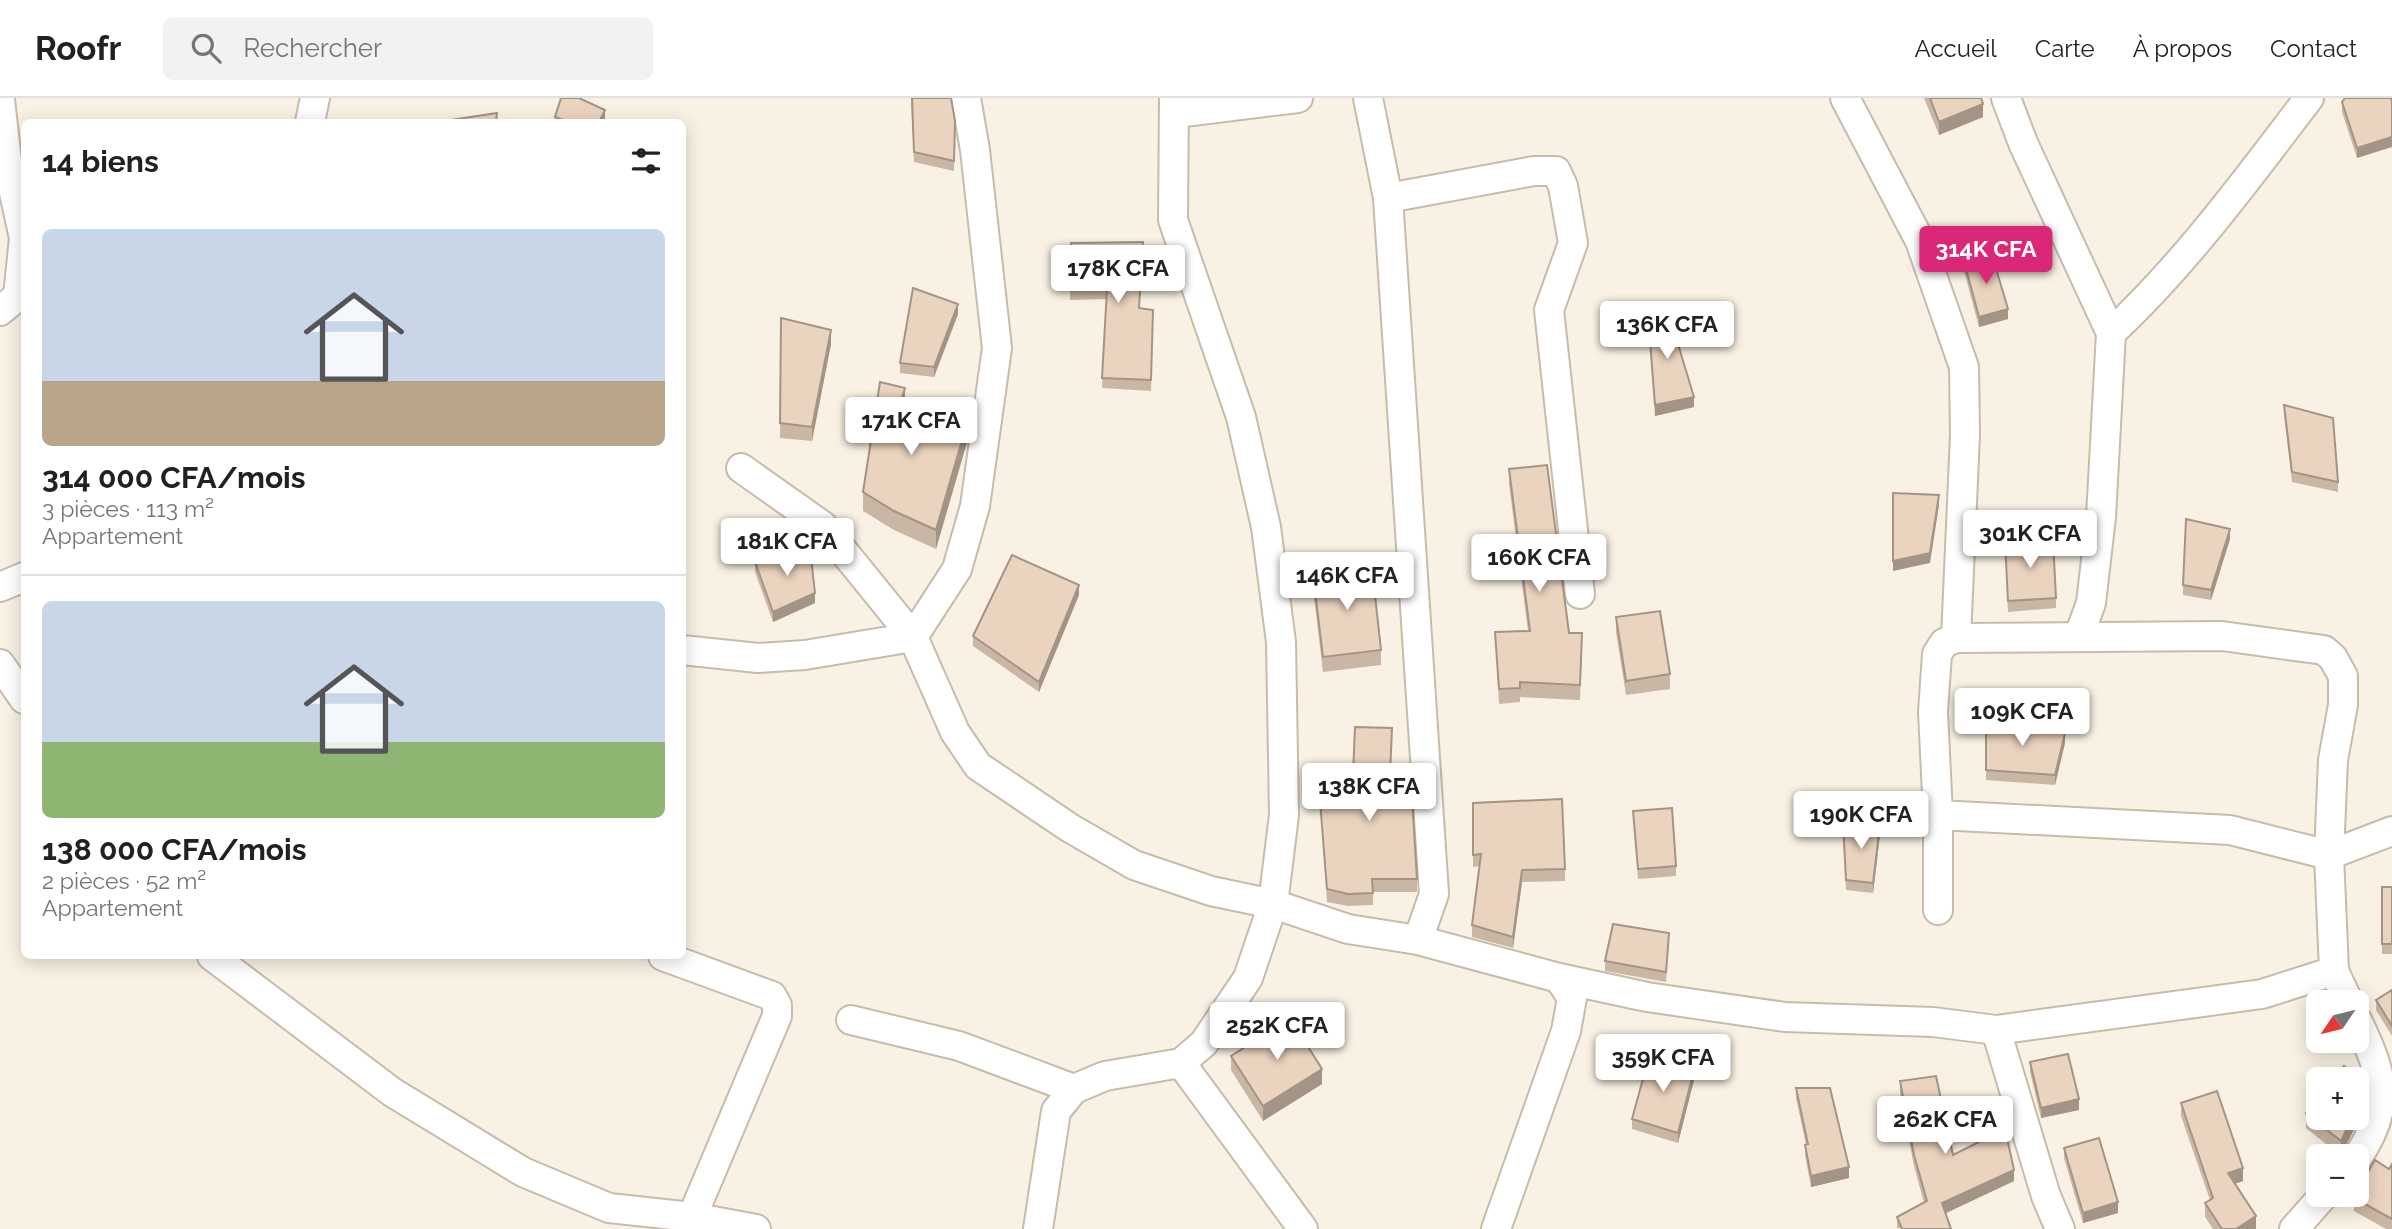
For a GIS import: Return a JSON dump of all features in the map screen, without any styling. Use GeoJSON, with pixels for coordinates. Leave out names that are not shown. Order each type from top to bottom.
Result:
{"type":"FeatureCollection","features":[{"type":"Feature","properties":{"kind":"street"},"geometry":{"type":"LineString","coordinates":[[311,119],[315,98]]}},
{"type":"Feature","properties":{"kind":"street"},"geometry":{"type":"LineString","coordinates":[[686,650],[758,658],[805,655],[913,636],[957,569],[975,506],[997,348],[975,150],[966,98]]}},
{"type":"Feature","properties":{"kind":"street"},"geometry":{"type":"LineString","coordinates":[[1038,1229],[1056,1111],[1074,1089],[1105,1076],[1181,1063],[1204,1043],[1248,978],[1273,904],[1284,815],[1281,642],[1266,527],[1241,417],[1173,220],[1175,106],[1298,98]]}},
{"type":"Feature","properties":{"kind":"street"},"geometry":{"type":"LineString","coordinates":[[1368,98],[1388,198],[1434,894],[1418,940]]}},
{"type":"Feature","properties":{"kind":"street"},"geometry":{"type":"LineString","coordinates":[[1845,98],[1920,241],[1964,367],[1965,435],[1956,638]]}},
{"type":"Feature","properties":{"kind":"street"},"geometry":{"type":"LineString","coordinates":[[2006,98],[2023,143],[2111,333],[2101,517],[2091,603],[2079,636]]}},
{"type":"Feature","properties":{"kind":"street"},"geometry":{"type":"LineString","coordinates":[[2111,333],[2135,310],[2227,206],[2309,98]]}},
{"type":"Feature","properties":{"kind":"street"},"geometry":{"type":"LineString","coordinates":[[0,100],[7,160],[21,224]]}},
{"type":"Feature","properties":{"kind":"street"},"geometry":{"type":"LineString","coordinates":[[1388,198],[1534,171],[1556,172],[1563,186],[1573,243],[1549,310],[1580,594]]}},
{"type":"Feature","properties":{"kind":"street"},"geometry":{"type":"LineString","coordinates":[[0,311],[18,296],[21,267]]}},
{"type":"Feature","properties":{"kind":"street"},"geometry":{"type":"LineString","coordinates":[[741,468],[823,526],[913,636],[955,732],[978,766],[1070,828],[1134,864],[1211,891],[1273,904],[1348,929],[1418,940],[1559,978],[1647,997],[1785,1017],[1933,1022],[1996,1030],[2262,995],[2334,971]]}},
{"type":"Feature","properties":{"kind":"street"},"geometry":{"type":"LineString","coordinates":[[0,587],[21,578]]}},
{"type":"Feature","properties":{"kind":"street"},"geometry":{"type":"LineString","coordinates":[[1938,910],[1938,815],[1933,712],[1937,654],[1944,643],[1956,638],[2222,636],[2324,650],[2333,658],[2343,676],[2343,705],[2333,760],[2329,855],[2334,971],[2343,990]]}},
{"type":"Feature","properties":{"kind":"street"},"geometry":{"type":"LineString","coordinates":[[0,664],[21,695]]}},
{"type":"Feature","properties":{"kind":"street"},"geometry":{"type":"LineString","coordinates":[[1938,815],[2230,830],[2329,855],[2392,831]]}},
{"type":"Feature","properties":{"kind":"street"},"geometry":{"type":"LineString","coordinates":[[222,959],[242,965],[392,1092],[523,1171],[609,1208],[690,1223],[756,1229]]}},
{"type":"Feature","properties":{"kind":"street"},"geometry":{"type":"LineString","coordinates":[[671,959],[772,996],[777,1005],[777,1016],[690,1223]]}},
{"type":"Feature","properties":{"kind":"street"},"geometry":{"type":"LineString","coordinates":[[1496,1229],[1566,1031],[1572,998],[1559,978]]}},
{"type":"Feature","properties":{"kind":"street"},"geometry":{"type":"LineString","coordinates":[[851,1020],[959,1046],[1074,1089]]}},
{"type":"Feature","properties":{"kind":"street"},"geometry":{"type":"LineString","coordinates":[[1996,1030],[2046,1196],[2060,1229]]}},
{"type":"Feature","properties":{"kind":"street"},"geometry":{"type":"LineString","coordinates":[[2369,1145],[2377,1136],[2387,1102],[2379,1066],[2370,1047]]}},
{"type":"Feature","properties":{"kind":"street"},"geometry":{"type":"LineString","coordinates":[[1181,1063],[1303,1229]]}},
{"type":"Feature","properties":{"kind":"street"},"geometry":{"type":"LineString","coordinates":[[2294,1229],[2313,1207]]}},
{"type":"Feature","properties":{"kind":"building"},"geometry":{"type":"Polygon","coordinates":[[[561,98],[579,98],[605,110],[600,119],[555,117],[561,98]]]}},
{"type":"Feature","properties":{"kind":"building"},"geometry":{"type":"Polygon","coordinates":[[[912,98],[951,98],[955,121],[954,161],[914,152],[912,98]]]}},
{"type":"Feature","properties":{"kind":"building"},"geometry":{"type":"Polygon","coordinates":[[[1930,98],[1981,98],[1983,104],[1939,122],[1930,98]]]}},
{"type":"Feature","properties":{"kind":"building"},"geometry":{"type":"Polygon","coordinates":[[[2345,98],[2391,98],[2392,137],[2357,148],[2342,102],[2345,98]]]}},
{"type":"Feature","properties":{"kind":"building"},"geometry":{"type":"Polygon","coordinates":[[[497,113],[496,119],[458,119],[497,113]]]}},
{"type":"Feature","properties":{"kind":"building"},"geometry":{"type":"Polygon","coordinates":[[[1143,242],[1139,308],[1153,310],[1151,380],[1102,378],[1107,289],[1070,290],[1071,243],[1143,242]]]}},
{"type":"Feature","properties":{"kind":"building"},"geometry":{"type":"Polygon","coordinates":[[[1992,255],[2008,309],[1979,317],[1964,261],[1992,255]]]}},
{"type":"Feature","properties":{"kind":"building"},"geometry":{"type":"Polygon","coordinates":[[[913,288],[958,304],[934,367],[900,363],[913,288]]]}},
{"type":"Feature","properties":{"kind":"building"},"geometry":{"type":"Polygon","coordinates":[[[1667,308],[1694,397],[1655,405],[1648,315],[1667,308]]]}},
{"type":"Feature","properties":{"kind":"building"},"geometry":{"type":"Polygon","coordinates":[[[781,318],[831,330],[812,427],[780,423],[781,318]]]}},
{"type":"Feature","properties":{"kind":"building"},"geometry":{"type":"Polygon","coordinates":[[[880,382],[905,388],[901,401],[967,423],[936,530],[894,511],[863,492],[880,382]]]}},
{"type":"Feature","properties":{"kind":"building"},"geometry":{"type":"Polygon","coordinates":[[[2284,405],[2333,418],[2338,482],[2292,472],[2284,405]]]}},
{"type":"Feature","properties":{"kind":"building"},"geometry":{"type":"Polygon","coordinates":[[[1547,465],[1569,633],[1582,633],[1580,685],[1520,682],[1520,688],[1499,689],[1495,632],[1530,631],[1509,469],[1547,465]]]}},
{"type":"Feature","properties":{"kind":"building"},"geometry":{"type":"Polygon","coordinates":[[[1893,493],[1939,495],[1930,553],[1893,561],[1893,493]]]}},
{"type":"Feature","properties":{"kind":"building"},"geometry":{"type":"Polygon","coordinates":[[[2186,519],[2230,529],[2211,590],[2183,585],[2186,519]]]}},
{"type":"Feature","properties":{"kind":"building"},"geometry":{"type":"Polygon","coordinates":[[[2053,540],[2056,598],[2008,601],[2005,541],[2053,540]]]}},
{"type":"Feature","properties":{"kind":"building"},"geometry":{"type":"Polygon","coordinates":[[[810,549],[815,593],[773,612],[755,562],[810,549]]]}},
{"type":"Feature","properties":{"kind":"building"},"geometry":{"type":"Polygon","coordinates":[[[1012,555],[1079,585],[1039,682],[973,636],[1012,555]]]}},
{"type":"Feature","properties":{"kind":"building"},"geometry":{"type":"Polygon","coordinates":[[[1372,568],[1381,650],[1323,657],[1313,574],[1372,568]]]}},
{"type":"Feature","properties":{"kind":"building"},"geometry":{"type":"Polygon","coordinates":[[[1660,611],[1670,674],[1626,681],[1616,617],[1660,611]]]}},
{"type":"Feature","properties":{"kind":"building"},"geometry":{"type":"Polygon","coordinates":[[[1986,718],[2065,733],[2055,775],[1986,770],[1986,718]]]}},
{"type":"Feature","properties":{"kind":"building"},"geometry":{"type":"Polygon","coordinates":[[[1355,727],[1392,728],[1389,798],[1412,798],[1417,879],[1372,879],[1373,893],[1348,894],[1327,889],[1320,801],[1352,799],[1355,727]]]}},
{"type":"Feature","properties":{"kind":"building"},"geometry":{"type":"Polygon","coordinates":[[[1562,799],[1565,869],[1522,870],[1513,937],[1472,925],[1481,854],[1473,855],[1473,803],[1562,799]]]}},
{"type":"Feature","properties":{"kind":"building"},"geometry":{"type":"Polygon","coordinates":[[[1672,808],[1676,866],[1638,869],[1633,811],[1672,808]]]}},
{"type":"Feature","properties":{"kind":"building"},"geometry":{"type":"Polygon","coordinates":[[[1843,823],[1880,824],[1873,883],[1846,880],[1843,823]]]}},
{"type":"Feature","properties":{"kind":"building"},"geometry":{"type":"Polygon","coordinates":[[[2382,887],[2392,887],[2392,944],[2382,944],[2382,887]]]}},
{"type":"Feature","properties":{"kind":"building"},"geometry":{"type":"Polygon","coordinates":[[[1613,924],[1669,933],[1666,972],[1605,961],[1613,924]]]}},
{"type":"Feature","properties":{"kind":"building"},"geometry":{"type":"Polygon","coordinates":[[[2392,990],[2392,1026],[2376,1000],[2392,990]]]}},
{"type":"Feature","properties":{"kind":"building"},"geometry":{"type":"Polygon","coordinates":[[[1290,1018],[1322,1069],[1263,1106],[1231,1056],[1290,1018]]]}},
{"type":"Feature","properties":{"kind":"building"},"geometry":{"type":"Polygon","coordinates":[[[1650,1053],[1694,1070],[1678,1133],[1632,1119],[1650,1053]]]}},
{"type":"Feature","properties":{"kind":"building"},"geometry":{"type":"Polygon","coordinates":[[[2068,1054],[2079,1099],[2041,1108],[2030,1062],[2068,1054]]]}},
{"type":"Feature","properties":{"kind":"building"},"geometry":{"type":"Polygon","coordinates":[[[1936,1076],[1953,1155],[2005,1129],[2014,1170],[1942,1203],[1951,1229],[1902,1229],[1897,1217],[1927,1201],[1914,1155],[1900,1081],[1936,1076]]]}},
{"type":"Feature","properties":{"kind":"building"},"geometry":{"type":"Polygon","coordinates":[[[1796,1088],[1830,1088],[1849,1167],[1811,1176],[1805,1145],[1808,1144],[1796,1088]]]}},
{"type":"Feature","properties":{"kind":"building"},"geometry":{"type":"Polygon","coordinates":[[[2217,1091],[2243,1168],[2228,1173],[2256,1216],[2236,1229],[2222,1229],[2205,1203],[2213,1198],[2181,1103],[2217,1091]]]}},
{"type":"Feature","properties":{"kind":"building"},"geometry":{"type":"Polygon","coordinates":[[[2327,1130],[2346,1130],[2341,1141],[2327,1130]]]}},
{"type":"Feature","properties":{"kind":"building"},"geometry":{"type":"Polygon","coordinates":[[[2099,1138],[2118,1202],[2083,1213],[2064,1148],[2099,1138]]]}},
{"type":"Feature","properties":{"kind":"building"},"geometry":{"type":"Polygon","coordinates":[[[2375,1160],[2389,1169],[2392,1164],[2392,1219],[2369,1206],[2369,1170],[2375,1160]]]}}]}
